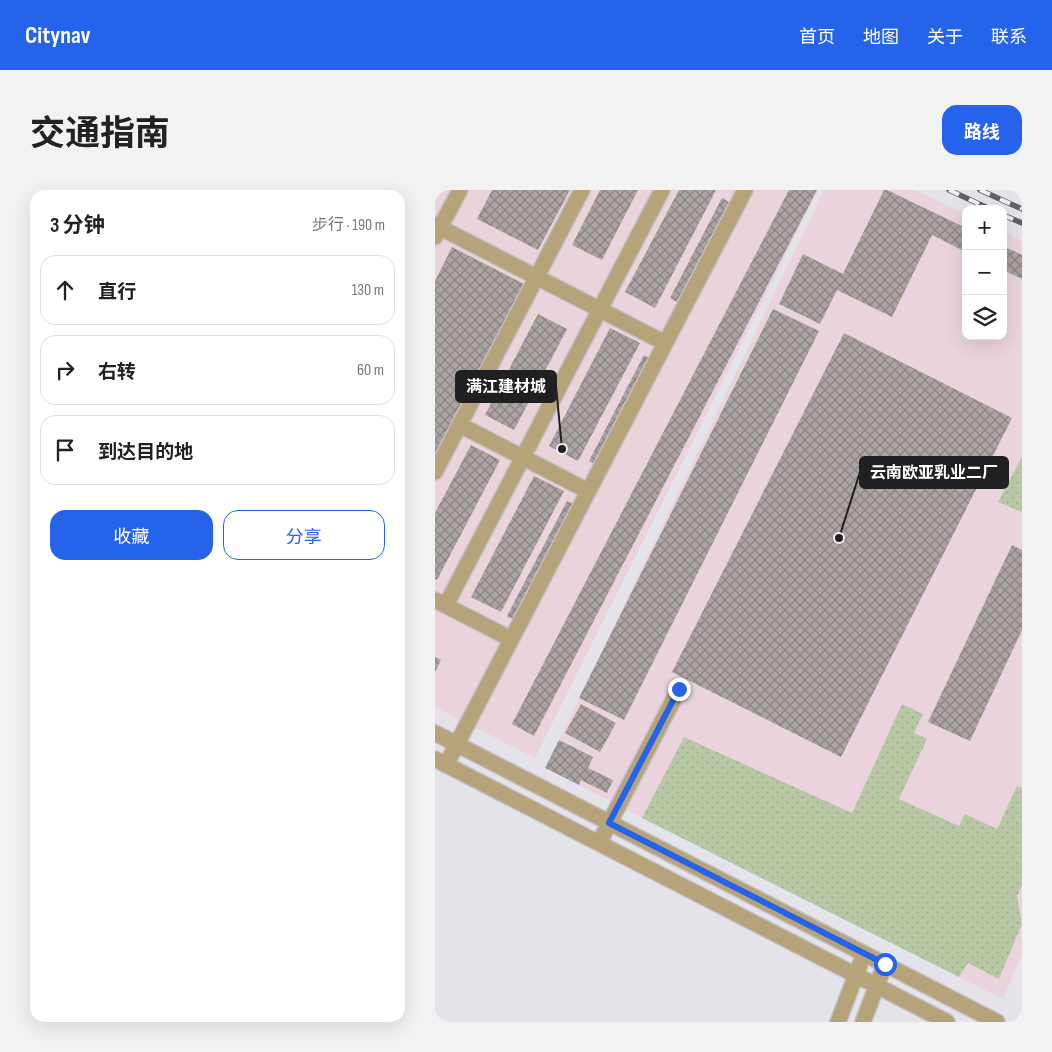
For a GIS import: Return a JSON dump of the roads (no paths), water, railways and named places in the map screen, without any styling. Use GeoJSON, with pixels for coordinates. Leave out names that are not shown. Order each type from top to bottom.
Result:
{"type":"FeatureCollection","features":[{"type":"Feature","properties":{"kind":"street"},"geometry":{"type":"LineString","coordinates":[[460,190],[437,230],[537,277],[665,343]]}},
{"type":"Feature","properties":{"kind":"street"},"geometry":{"type":"LineString","coordinates":[[435,472],[582,190]]}},
{"type":"Feature","properties":{"kind":"street"},"geometry":{"type":"LineString","coordinates":[[511,639],[441,602],[523,457],[663,190]]}},
{"type":"Feature","properties":{"kind":"street"},"geometry":{"type":"LineString","coordinates":[[738,192],[665,343],[457,744],[441,762],[947,1022]]}},
{"type":"Feature","properties":{"kind":"street"},"geometry":{"type":"LineString","coordinates":[[460,425],[588,491]]}},
{"type":"Feature","properties":{"kind":"street"},"geometry":{"type":"LineString","coordinates":[[599,843],[679,689]]}},
{"type":"Feature","properties":{"kind":"street"},"geometry":{"type":"LineString","coordinates":[[435,733],[997,1022]]}},
{"type":"Feature","properties":{"kind":"street"},"geometry":{"type":"LineString","coordinates":[[838,1022],[864,954]]}},
{"type":"Feature","properties":{"kind":"street"},"geometry":{"type":"LineString","coordinates":[[863,1022],[885,964]]}},
{"type":"Feature","properties":{"kind":"railway"},"geometry":{"type":"LineString","coordinates":[[949,190],[981,205]]}},
{"type":"Feature","properties":{"kind":"railway"},"geometry":{"type":"LineString","coordinates":[[980,190],[1022,209]]}},
{"type":"Feature","properties":{"kind":"railway"},"geometry":{"type":"LineString","coordinates":[[1007,217],[1022,223]]}},
{"type":"Feature","properties":{"kind":"place","name":"满江建材城"},"geometry":{"type":"Point","coordinates":[562,449]}},
{"type":"Feature","properties":{"kind":"place","name":"云南欧亚乳业二厂"},"geometry":{"type":"Point","coordinates":[839,538]}}]}
